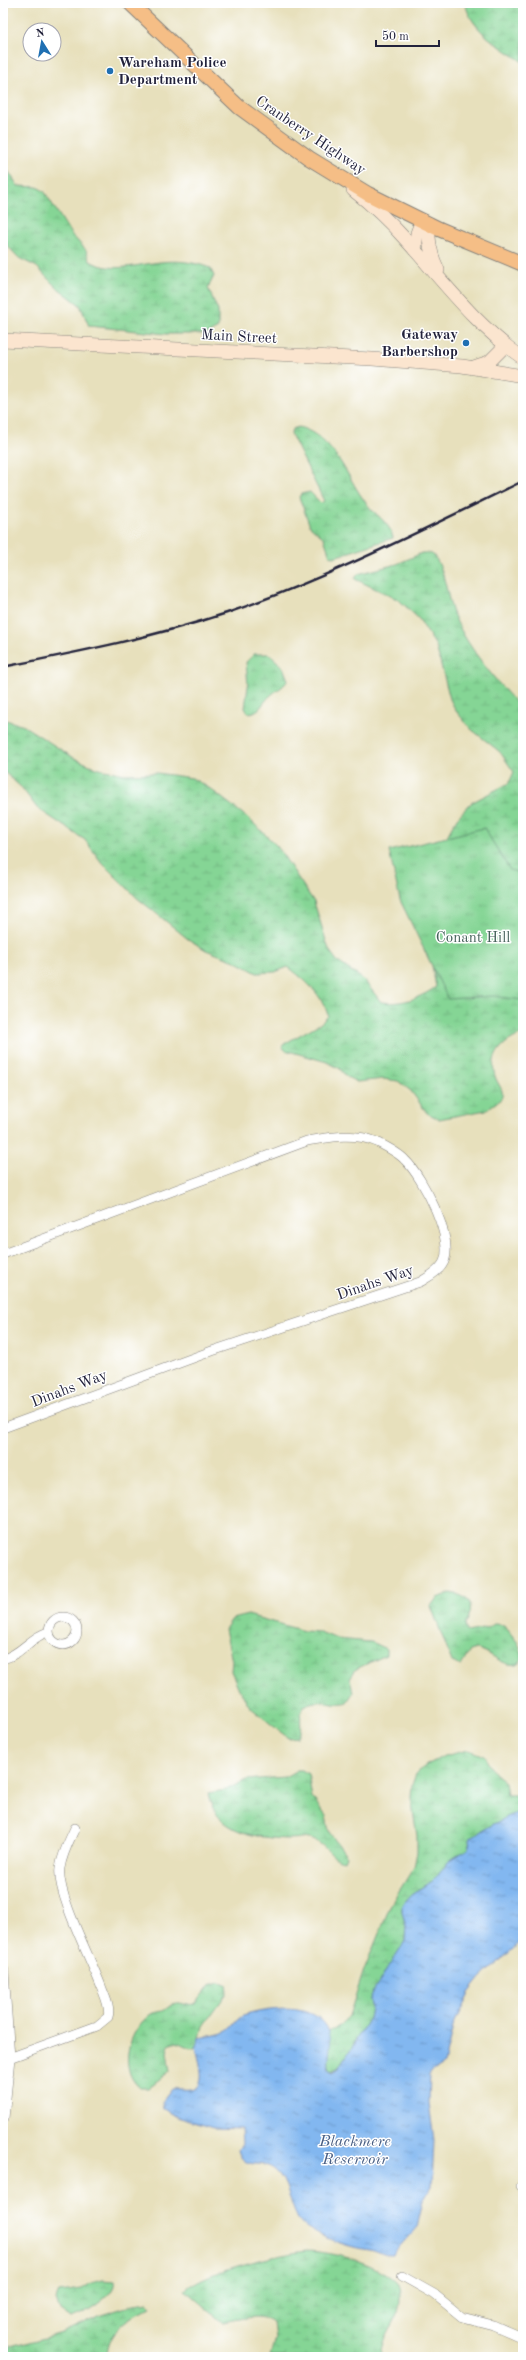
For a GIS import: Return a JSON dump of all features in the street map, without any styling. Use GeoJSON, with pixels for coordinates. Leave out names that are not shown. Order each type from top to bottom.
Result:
{"type":"FeatureCollection","features":[{"type":"Feature","properties":{"kind":"main road","name":"Cranberry Highway"},"geometry":{"type":"LineString","coordinates":[[130,3],[239,106],[309,158],[368,194],[425,222],[523,264]]}},
{"type":"Feature","properties":{"kind":"main road"},"geometry":{"type":"LineString","coordinates":[[333,173],[376,209],[415,250],[473,316],[514,352],[504,367],[490,370]]}},
{"type":"Feature","properties":{"kind":"main road"},"geometry":{"type":"LineString","coordinates":[[415,250],[417,233],[425,222]]}},
{"type":"Feature","properties":{"kind":"main road"},"geometry":{"type":"LineString","coordinates":[[425,222],[432,259],[449,289]]}},
{"type":"Feature","properties":{"kind":"main road","name":"Main Street"},"geometry":{"type":"LineString","coordinates":[[3,340],[372,359],[473,367],[523,376]]}},
{"type":"Feature","properties":{"kind":"main road","name":"Main Street"},"geometry":{"type":"LineString","coordinates":[[473,367],[514,352]]}},
{"type":"Feature","properties":{"kind":"street","name":"Dinahs Way"},"geometry":{"type":"LineString","coordinates":[[3,1254],[302,1143],[336,1136],[354,1136],[376,1142],[405,1159],[427,1190],[441,1226],[446,1250],[442,1265],[420,1282],[212,1351],[3,1428]]}},
{"type":"Feature","properties":{"kind":"street"},"geometry":{"type":"LineString","coordinates":[[3,1659],[20,1651],[39,1635],[48,1632]]}},
{"type":"Feature","properties":{"kind":"street"},"geometry":{"type":"LineString","coordinates":[[9,2058],[97,2026],[108,2018],[109,2009],[99,1980],[72,1918],[60,1872],[65,1851],[75,1828]]}},
{"type":"Feature","properties":{"kind":"street"},"geometry":{"type":"LineString","coordinates":[[3,1971],[9,2058],[3,2118]]}},
{"type":"Feature","properties":{"kind":"street"},"geometry":{"type":"LineString","coordinates":[[402,2276],[434,2294],[462,2317],[493,2325],[523,2338]]}},
{"type":"Feature","properties":{"kind":"green space"},"geometry":{"type":"Polygon","coordinates":[[[465,3],[523,3],[523,62],[496,44],[480,30],[469,13],[465,3]]]}},
{"type":"Feature","properties":{"kind":"green space"},"geometry":{"type":"Polygon","coordinates":[[[3,163],[18,186],[37,187],[44,191],[71,234],[86,250],[90,261],[98,265],[116,268],[173,261],[192,263],[210,268],[214,276],[208,288],[218,311],[218,328],[207,334],[166,334],[89,326],[80,305],[54,285],[37,267],[19,258],[3,241],[3,163]]]}},
{"type":"Feature","properties":{"kind":"green space"},"geometry":{"type":"Polygon","coordinates":[[[299,427],[312,432],[326,443],[335,454],[365,502],[390,529],[393,538],[334,557],[330,556],[324,538],[310,526],[299,497],[301,494],[310,492],[321,503],[324,501],[291,434],[292,429],[299,427]]]}},
{"type":"Feature","properties":{"kind":"green space"},"geometry":{"type":"Polygon","coordinates":[[[422,553],[431,553],[437,560],[443,574],[452,610],[457,623],[473,650],[503,688],[523,710],[523,1034],[503,1045],[495,1056],[494,1071],[502,1091],[501,1099],[486,1110],[439,1119],[427,1113],[411,1091],[398,1081],[383,1079],[357,1082],[347,1077],[339,1068],[327,1062],[285,1050],[282,1046],[284,1044],[321,1023],[328,1016],[326,1009],[318,995],[300,976],[288,967],[275,972],[257,973],[235,961],[206,950],[188,939],[136,897],[102,863],[85,840],[37,808],[22,788],[3,771],[3,719],[24,726],[74,758],[99,769],[125,774],[157,773],[192,778],[209,788],[248,818],[277,846],[314,902],[329,950],[338,962],[364,980],[381,1002],[389,1003],[410,1000],[424,994],[436,987],[427,939],[447,836],[457,818],[471,803],[509,783],[514,772],[500,752],[471,729],[456,711],[450,699],[436,646],[419,619],[399,600],[355,579],[358,574],[397,564],[422,553]]]}},
{"type":"Feature","properties":{"kind":"green space"},"geometry":{"type":"Polygon","coordinates":[[[254,654],[269,654],[283,667],[288,680],[258,709],[252,713],[248,713],[245,708],[248,686],[246,662],[254,654]]]}},
{"type":"Feature","properties":{"kind":"green space","name":"Conant Hill"},"geometry":{"type":"Polygon","coordinates":[[[484,828],[510,870],[523,874],[523,1000],[492,996],[448,999],[400,900],[389,851],[484,828]]]}},
{"type":"Feature","properties":{"kind":"green space"},"geometry":{"type":"Polygon","coordinates":[[[450,1593],[463,1597],[470,1603],[470,1613],[465,1625],[467,1632],[488,1628],[494,1624],[504,1625],[518,1643],[523,1657],[519,1662],[508,1664],[477,1649],[470,1651],[461,1666],[452,1662],[431,1606],[437,1598],[450,1593]]]}},
{"type":"Feature","properties":{"kind":"green space"},"geometry":{"type":"Polygon","coordinates":[[[248,1615],[304,1631],[320,1632],[337,1639],[371,1642],[386,1649],[386,1655],[356,1669],[350,1678],[353,1693],[347,1702],[317,1702],[304,1706],[301,1714],[300,1733],[298,1737],[288,1738],[250,1707],[239,1689],[231,1671],[232,1661],[225,1629],[232,1619],[248,1615]]]}},
{"type":"Feature","properties":{"kind":"green space"},"geometry":{"type":"Polygon","coordinates":[[[469,1750],[484,1756],[494,1773],[505,1782],[507,1795],[523,1795],[523,1811],[508,1816],[471,1837],[468,1849],[449,1861],[436,1878],[412,1894],[402,1905],[406,1927],[405,1941],[370,1999],[371,2009],[369,2018],[340,2067],[331,2072],[329,2064],[328,2031],[340,2026],[349,2016],[364,1970],[391,1904],[414,1867],[417,1852],[417,1836],[411,1798],[412,1785],[416,1774],[425,1766],[444,1756],[469,1750]]]}},
{"type":"Feature","properties":{"kind":"green space"},"geometry":{"type":"Polygon","coordinates":[[[297,1770],[302,1770],[308,1774],[312,1797],[326,1816],[329,1832],[347,1856],[345,1861],[336,1858],[317,1842],[310,1839],[262,1837],[238,1830],[227,1824],[212,1806],[208,1793],[226,1790],[246,1780],[285,1777],[297,1770]]]}},
{"type":"Feature","properties":{"kind":"green space"},"geometry":{"type":"Polygon","coordinates":[[[220,1982],[226,1984],[227,1993],[203,2026],[196,2047],[190,2048],[177,2042],[169,2045],[167,2052],[170,2071],[148,2088],[140,2088],[133,2080],[129,2071],[128,2060],[132,2039],[143,2021],[151,2014],[163,2011],[174,2004],[194,2005],[210,1985],[220,1982]]]}},
{"type":"Feature","properties":{"kind":"green space"},"geometry":{"type":"Polygon","coordinates":[[[307,2251],[342,2256],[367,2264],[388,2275],[398,2284],[400,2296],[398,2312],[385,2338],[380,2357],[270,2357],[275,2339],[273,2322],[268,2319],[256,2317],[222,2322],[185,2290],[208,2276],[243,2264],[307,2251]]]}},
{"type":"Feature","properties":{"kind":"green space"},"geometry":{"type":"Polygon","coordinates":[[[102,2280],[114,2281],[114,2286],[105,2298],[91,2308],[71,2318],[60,2310],[56,2300],[59,2292],[82,2289],[91,2283],[102,2280]]]}},
{"type":"Feature","properties":{"kind":"green space"},"geometry":{"type":"Polygon","coordinates":[[[148,2303],[151,2307],[127,2321],[115,2332],[108,2348],[107,2357],[3,2357],[3,2350],[7,2348],[62,2333],[98,2316],[133,2305],[148,2303]]]}},
{"type":"Feature","properties":{"kind":"water","name":"Blackmere Reservoir"},"geometry":{"type":"Polygon","coordinates":[[[523,1811],[523,1940],[481,1978],[469,1993],[453,2026],[444,2064],[430,2073],[429,2103],[434,2140],[432,2186],[423,2201],[417,2228],[392,2256],[386,2256],[331,2240],[303,2225],[298,2219],[283,2180],[275,2170],[264,2165],[244,2161],[238,2150],[242,2143],[241,2129],[214,2128],[177,2117],[163,2108],[162,2102],[172,2089],[191,2089],[200,2083],[201,2071],[196,2047],[200,2038],[227,2031],[238,2019],[253,2013],[278,2009],[291,2009],[315,2015],[323,2022],[329,2032],[329,2069],[334,2072],[340,2067],[369,2018],[371,2009],[370,1999],[375,1988],[405,1941],[406,1927],[402,1905],[412,1894],[436,1878],[449,1861],[468,1849],[471,1837],[508,1816],[523,1811]]]}},
{"type":"Feature","properties":{"kind":"railway"},"geometry":{"type":"LineString","coordinates":[[3,667],[144,637],[227,613],[303,584],[377,552],[523,481]]}},
{"type":"Feature","properties":{"kind":"place","name":"Wareham Police Department"},"geometry":{"type":"Point","coordinates":[110,71]}},
{"type":"Feature","properties":{"kind":"place","name":"Gateway Barbershop"},"geometry":{"type":"Point","coordinates":[466,343]}}]}
